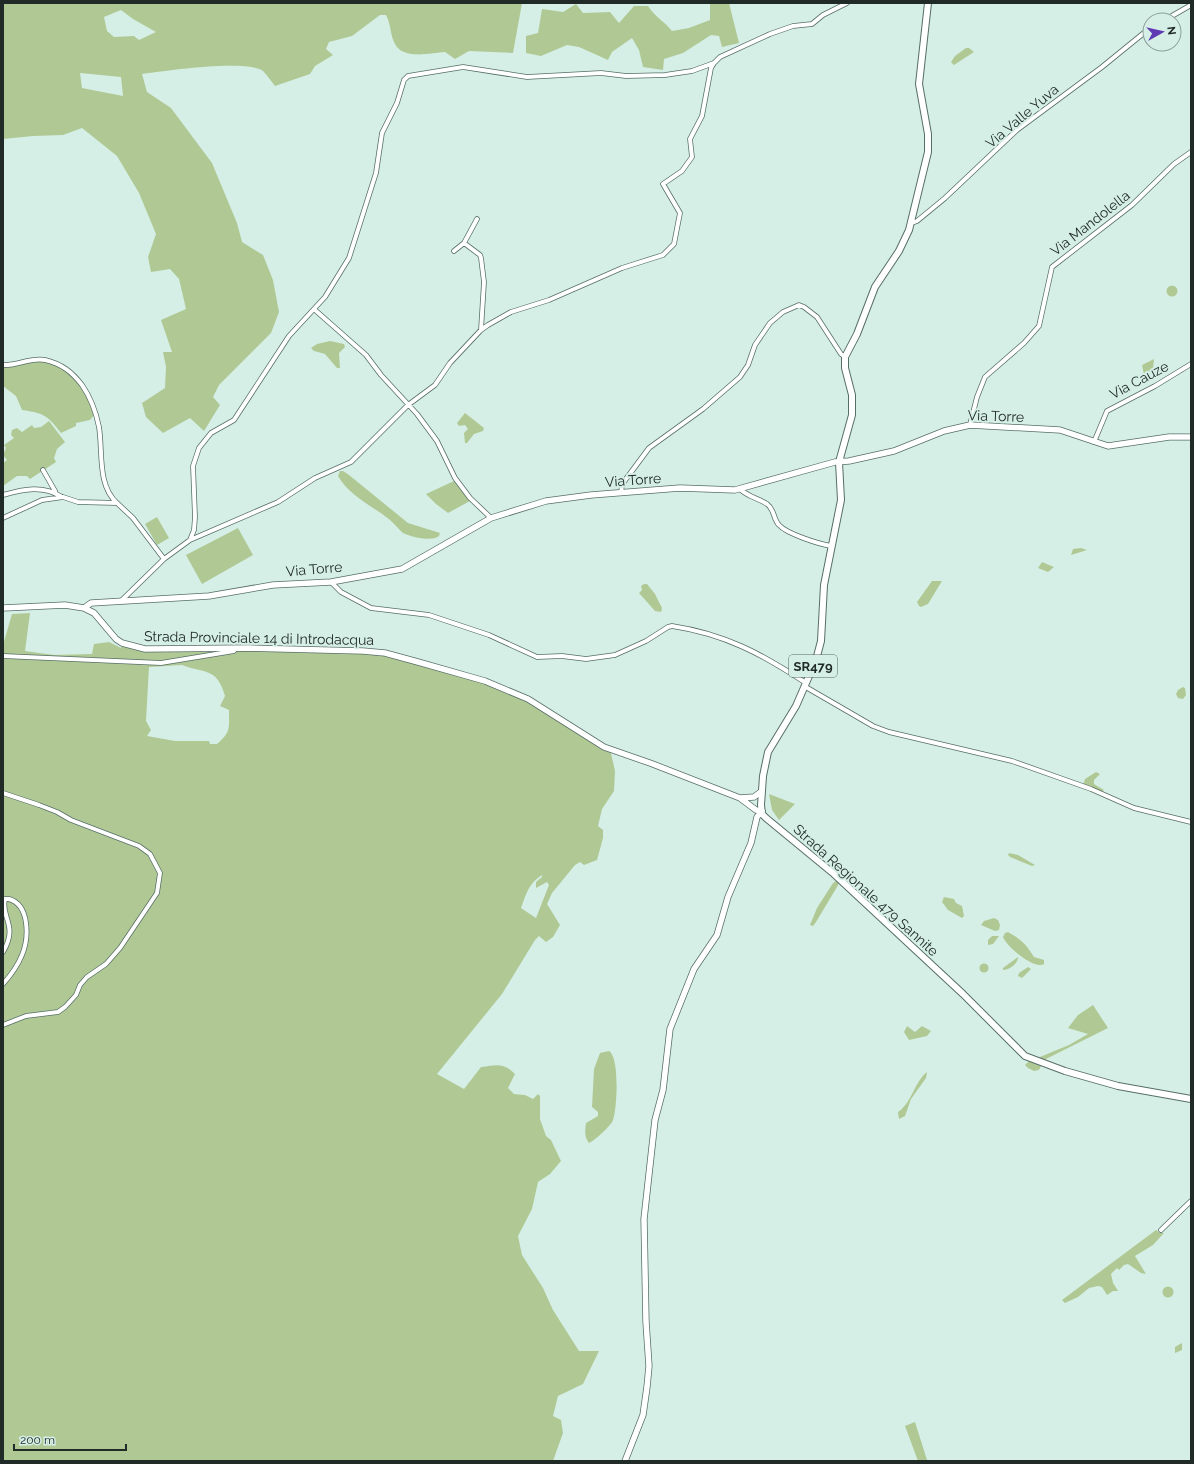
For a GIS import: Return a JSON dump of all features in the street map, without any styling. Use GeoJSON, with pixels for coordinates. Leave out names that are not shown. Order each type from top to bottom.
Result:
{"type":"FeatureCollection","features":[{"type":"Feature","properties":{"kind":"main road"},"geometry":{"type":"LineString","coordinates":[[845,357],[857,334],[875,287],[903,243],[912,223],[929,146],[919,84],[928,3]]}},
{"type":"Feature","properties":{"kind":"main road","name":"SR479"},"geometry":{"type":"LineString","coordinates":[[762,811],[762,791],[768,752],[796,706],[821,641],[824,585],[830,546],[841,500],[839,462],[850,426],[852,408],[852,395],[845,368],[845,357]]}},
{"type":"Feature","properties":{"kind":"main road","name":"Via Torre"},"geometry":{"type":"LineString","coordinates":[[84,608],[91,603],[121,600],[209,596],[273,584],[331,582],[402,569],[491,518],[552,500],[680,488],[740,489],[839,462],[894,451],[944,431],[970,425],[1060,430],[1108,446],[1169,437],[1191,437]]}},
{"type":"Feature","properties":{"kind":"main road","name":"Strada Provinciale 14 di Introdacqua"},"geometry":{"type":"LineString","coordinates":[[3,608],[65,605],[84,608],[94,613],[116,639],[136,648],[157,650],[234,648],[375,652],[454,672],[485,681],[528,699],[604,747],[740,798],[756,810],[762,811]]}},
{"type":"Feature","properties":{"kind":"main road"},"geometry":{"type":"LineString","coordinates":[[740,798],[754,797],[762,791]]}},
{"type":"Feature","properties":{"kind":"main road"},"geometry":{"type":"LineString","coordinates":[[625,1461],[643,1415],[647,1387],[649,1366],[646,1322],[644,1219],[655,1120],[662,1090],[670,1029],[694,969],[717,936],[728,897],[751,843],[757,817],[762,811]]}},
{"type":"Feature","properties":{"kind":"main road","name":"Strada Regionale 479 Sannite"},"geometry":{"type":"LineString","coordinates":[[762,811],[766,818],[834,874],[963,994],[1025,1056],[1053,1067],[1118,1086],[1191,1099]]}},
{"type":"Feature","properties":{"kind":"street"},"geometry":{"type":"LineString","coordinates":[[121,600],[164,559],[190,540],[278,502],[315,478],[351,462],[408,405],[435,385],[450,363],[481,330],[511,312],[549,300],[622,268],[657,258],[672,247],[679,226],[680,213],[663,184],[682,171],[692,157],[690,139],[702,116],[711,68],[714,63],[720,57],[770,34],[794,26],[812,24],[823,15],[846,3]]}},
{"type":"Feature","properties":{"kind":"street"},"geometry":{"type":"LineString","coordinates":[[1179,12],[1191,5]]}},
{"type":"Feature","properties":{"kind":"street","name":"Via Valle Yuva"},"geometry":{"type":"LineString","coordinates":[[912,223],[945,198],[1018,130],[1102,67],[1142,34]]}},
{"type":"Feature","properties":{"kind":"street"},"geometry":{"type":"LineString","coordinates":[[190,540],[194,530],[195,518],[193,466],[198,448],[211,433],[234,420],[289,336],[315,310],[337,278],[354,245],[376,173],[382,132],[397,103],[404,80],[408,76],[463,67],[527,77],[601,73],[626,76],[665,75],[692,71],[714,63]]}},
{"type":"Feature","properties":{"kind":"street","name":"Via Mandolella"},"geometry":{"type":"LineString","coordinates":[[970,425],[975,403],[985,377],[1028,339],[1039,326],[1052,267],[1132,205],[1174,164],[1191,152]]}},
{"type":"Feature","properties":{"kind":"street"},"geometry":{"type":"LineString","coordinates":[[454,251],[464,244],[477,219]]}},
{"type":"Feature","properties":{"kind":"street"},"geometry":{"type":"LineString","coordinates":[[464,244],[480,255],[481,258],[484,282],[481,330]]}},
{"type":"Feature","properties":{"kind":"street"},"geometry":{"type":"LineString","coordinates":[[621,494],[622,485],[649,448],[703,409],[740,376],[748,365],[755,345],[770,323],[783,312],[799,306],[804,307],[817,317],[841,354],[845,357]]}},
{"type":"Feature","properties":{"kind":"street"},"geometry":{"type":"LineString","coordinates":[[315,310],[366,355],[437,441],[455,478],[470,498],[491,518]]}},
{"type":"Feature","properties":{"kind":"street"},"geometry":{"type":"LineString","coordinates":[[3,365],[41,360],[60,366],[74,375],[93,405],[99,427],[105,483],[112,499],[128,512],[164,559]]}},
{"type":"Feature","properties":{"kind":"street","name":"Via Cauze"},"geometry":{"type":"LineString","coordinates":[[1094,442],[1107,411],[1155,386],[1191,364]]}},
{"type":"Feature","properties":{"kind":"street"},"geometry":{"type":"LineString","coordinates":[[44,470],[54,491]]}},
{"type":"Feature","properties":{"kind":"street"},"geometry":{"type":"LineString","coordinates":[[3,495],[31,489],[54,491],[63,497],[78,502],[117,503]]}},
{"type":"Feature","properties":{"kind":"street"},"geometry":{"type":"LineString","coordinates":[[740,489],[750,498],[767,504],[772,509],[775,520],[781,527],[804,539],[830,546]]}},
{"type":"Feature","properties":{"kind":"street"},"geometry":{"type":"LineString","coordinates":[[3,518],[42,500],[63,497]]}},
{"type":"Feature","properties":{"kind":"street"},"geometry":{"type":"LineString","coordinates":[[331,582],[334,588],[371,608],[429,615],[489,635],[537,657],[562,656],[586,659],[615,655],[646,641],[672,626],[716,635],[752,650],[805,685],[873,726],[890,732],[1012,761],[1091,789],[1134,808],[1191,822]]}},
{"type":"Feature","properties":{"kind":"street"},"geometry":{"type":"LineString","coordinates":[[3,656],[161,663],[234,651],[234,648]]}},
{"type":"Feature","properties":{"kind":"street"},"geometry":{"type":"LineString","coordinates":[[3,793],[45,807],[71,820],[139,846],[150,854],[160,873],[157,893],[120,948],[106,964],[87,977],[80,985],[76,995],[65,1007],[58,1012],[26,1016],[3,1025]]}},
{"type":"Feature","properties":{"kind":"street"},"geometry":{"type":"LineString","coordinates":[[3,952],[9,939],[10,930],[3,912],[3,904],[5,899],[9,899],[19,906],[23,913],[26,935],[22,956],[3,984]]}},
{"type":"Feature","properties":{"kind":"street"},"geometry":{"type":"LineString","coordinates":[[1161,1230],[1191,1201]]}},
{"type":"Feature","properties":{"kind":"green space"},"geometry":{"type":"Polygon","coordinates":[[[3,3],[522,3],[513,53],[469,51],[455,59],[445,52],[411,54],[404,52],[395,44],[386,15],[380,15],[352,36],[329,42],[326,49],[333,55],[315,66],[310,74],[275,86],[263,71],[240,66],[205,67],[142,74],[147,92],[171,108],[212,163],[237,223],[242,242],[263,255],[273,280],[279,312],[271,333],[219,385],[213,397],[220,405],[204,431],[190,418],[163,433],[146,417],[142,403],[165,388],[166,367],[163,352],[172,352],[161,320],[186,309],[179,279],[170,269],[151,272],[148,257],[156,234],[139,193],[117,156],[82,128],[63,135],[3,139],[3,3]],[[121,10],[104,17],[107,31],[114,37],[134,36],[139,40],[156,32],[133,19],[121,10]],[[80,73],[82,88],[123,96],[121,77],[80,73]]]}},
{"type":"Feature","properties":{"kind":"green space"},"geometry":{"type":"Polygon","coordinates":[[[710,3],[729,3],[739,43],[722,47],[719,36],[711,35],[683,53],[664,59],[663,70],[643,67],[639,50],[632,38],[612,52],[608,60],[579,47],[567,45],[541,56],[526,53],[526,36],[538,33],[542,9],[563,12],[576,4],[583,13],[610,12],[619,23],[634,6],[648,6],[672,31],[689,28],[710,20],[710,3]]]}},
{"type":"Feature","properties":{"kind":"green space"},"geometry":{"type":"Polygon","coordinates":[[[966,48],[969,48],[974,52],[954,65],[951,62],[955,56],[966,48]]]}},
{"type":"Feature","properties":{"kind":"green space"},"geometry":{"type":"Polygon","coordinates":[[[1170,286],[1174,286],[1176,287],[1176,295],[1170,296],[1167,293],[1167,289],[1170,286]]]}},
{"type":"Feature","properties":{"kind":"green space"},"geometry":{"type":"Polygon","coordinates":[[[330,341],[344,344],[345,347],[339,353],[340,368],[337,368],[325,354],[314,351],[311,348],[317,344],[330,341]]]}},
{"type":"Feature","properties":{"kind":"green space"},"geometry":{"type":"Polygon","coordinates":[[[1154,359],[1153,369],[1149,372],[1150,374],[1144,375],[1142,365],[1154,359]]]}},
{"type":"Feature","properties":{"kind":"green space"},"geometry":{"type":"Polygon","coordinates":[[[41,360],[71,371],[85,390],[96,413],[90,420],[76,423],[76,426],[61,433],[45,416],[36,412],[22,410],[16,396],[3,386],[3,365],[41,360]]]}},
{"type":"Feature","properties":{"kind":"green space"},"geometry":{"type":"Polygon","coordinates":[[[465,413],[484,428],[483,431],[474,434],[467,443],[465,443],[464,433],[468,429],[465,425],[459,426],[457,423],[465,413]]]}},
{"type":"Feature","properties":{"kind":"green space"},"geometry":{"type":"Polygon","coordinates":[[[49,421],[65,442],[57,449],[54,458],[56,462],[30,479],[27,476],[17,476],[3,486],[3,463],[7,460],[3,455],[6,448],[4,445],[14,438],[11,435],[12,430],[17,428],[22,432],[32,425],[34,428],[41,427],[49,421]]]}},
{"type":"Feature","properties":{"kind":"green space"},"geometry":{"type":"Polygon","coordinates":[[[340,471],[343,471],[349,475],[408,523],[440,533],[439,536],[432,539],[427,539],[403,533],[390,520],[348,489],[338,476],[340,471]]]}},
{"type":"Feature","properties":{"kind":"green space"},"geometry":{"type":"Polygon","coordinates":[[[454,481],[470,501],[448,513],[426,494],[454,481]]]}},
{"type":"Feature","properties":{"kind":"green space"},"geometry":{"type":"Polygon","coordinates":[[[157,517],[169,538],[157,545],[145,524],[157,517]]]}},
{"type":"Feature","properties":{"kind":"green space"},"geometry":{"type":"Polygon","coordinates":[[[238,528],[253,555],[202,584],[186,555],[238,528]]]}},
{"type":"Feature","properties":{"kind":"green space"},"geometry":{"type":"Polygon","coordinates":[[[1081,548],[1087,550],[1071,555],[1073,549],[1081,548]]]}},
{"type":"Feature","properties":{"kind":"green space"},"geometry":{"type":"Polygon","coordinates":[[[1042,562],[1054,567],[1048,572],[1038,568],[1042,562]]]}},
{"type":"Feature","properties":{"kind":"green space"},"geometry":{"type":"Polygon","coordinates":[[[932,581],[942,581],[928,604],[921,607],[917,602],[932,581]]]}},
{"type":"Feature","properties":{"kind":"green space"},"geometry":{"type":"Polygon","coordinates":[[[647,584],[655,594],[662,608],[661,612],[655,611],[639,593],[642,590],[641,586],[647,584]]]}},
{"type":"Feature","properties":{"kind":"green space"},"geometry":{"type":"Polygon","coordinates":[[[30,613],[25,651],[54,655],[92,654],[94,644],[109,642],[121,648],[122,643],[136,648],[375,652],[454,672],[528,699],[610,749],[615,771],[614,791],[602,809],[598,826],[603,830],[603,838],[597,860],[584,865],[580,862],[575,865],[552,893],[547,904],[560,925],[553,937],[546,942],[539,936],[535,940],[502,994],[437,1074],[464,1089],[481,1067],[500,1065],[511,1070],[515,1074],[508,1088],[514,1094],[525,1095],[533,1099],[538,1094],[540,1096],[540,1119],[546,1136],[551,1140],[561,1161],[550,1174],[538,1182],[532,1209],[518,1236],[522,1255],[543,1288],[553,1310],[579,1351],[599,1351],[583,1384],[558,1396],[553,1416],[561,1420],[563,1433],[553,1461],[3,1461],[3,645],[12,614],[30,613]],[[182,665],[149,667],[146,721],[151,730],[147,736],[175,741],[209,741],[210,744],[217,744],[227,733],[229,726],[229,710],[220,706],[225,696],[222,687],[218,680],[209,673],[182,665]],[[542,875],[531,885],[521,908],[536,918],[549,885],[547,882],[536,888],[536,882],[542,877],[542,875]]]}},
{"type":"Feature","properties":{"kind":"green space"},"geometry":{"type":"Polygon","coordinates":[[[1183,687],[1185,688],[1186,695],[1183,699],[1178,698],[1176,694],[1178,690],[1183,687]]]}},
{"type":"Feature","properties":{"kind":"green space"},"geometry":{"type":"Polygon","coordinates":[[[1096,772],[1100,774],[1094,780],[1094,784],[1104,790],[1101,793],[1083,785],[1085,779],[1096,772]]]}},
{"type":"Feature","properties":{"kind":"green space"},"geometry":{"type":"Polygon","coordinates":[[[769,794],[795,804],[779,820],[772,810],[769,794]]]}},
{"type":"Feature","properties":{"kind":"green space"},"geometry":{"type":"Polygon","coordinates":[[[1009,853],[1018,855],[1035,865],[1032,866],[1010,857],[1008,855],[1009,853]]]}},
{"type":"Feature","properties":{"kind":"green space"},"geometry":{"type":"Polygon","coordinates":[[[836,881],[839,883],[837,887],[816,922],[813,926],[810,925],[817,908],[833,883],[836,881]]]}},
{"type":"Feature","properties":{"kind":"green space"},"geometry":{"type":"Polygon","coordinates":[[[944,897],[954,899],[956,903],[962,906],[964,916],[962,918],[948,910],[942,902],[944,897]]]}},
{"type":"Feature","properties":{"kind":"green space"},"geometry":{"type":"Polygon","coordinates":[[[994,918],[998,920],[1000,925],[999,930],[995,931],[981,925],[984,921],[994,918]]]}},
{"type":"Feature","properties":{"kind":"green space"},"geometry":{"type":"Polygon","coordinates":[[[1008,932],[1017,937],[1029,949],[1034,957],[1044,960],[1044,964],[1034,964],[1015,952],[1003,937],[1005,933],[1008,932]]]}},
{"type":"Feature","properties":{"kind":"green space"},"geometry":{"type":"Polygon","coordinates":[[[992,936],[999,936],[993,944],[988,945],[988,940],[992,936]]]}},
{"type":"Feature","properties":{"kind":"green space"},"geometry":{"type":"Polygon","coordinates":[[[1018,957],[1018,960],[1013,966],[1003,970],[1003,968],[1018,957]]]}},
{"type":"Feature","properties":{"kind":"green space"},"geometry":{"type":"Polygon","coordinates":[[[984,963],[989,968],[984,973],[979,968],[984,963]]]}},
{"type":"Feature","properties":{"kind":"green space"},"geometry":{"type":"Polygon","coordinates":[[[1028,967],[1031,969],[1022,978],[1018,976],[1019,973],[1028,967]]]}},
{"type":"Feature","properties":{"kind":"green space"},"geometry":{"type":"Polygon","coordinates":[[[1093,1005],[1108,1028],[1042,1061],[1035,1059],[1069,1045],[1088,1034],[1068,1028],[1078,1015],[1093,1005]]]}},
{"type":"Feature","properties":{"kind":"green space"},"geometry":{"type":"Polygon","coordinates":[[[907,1026],[915,1032],[922,1026],[931,1031],[927,1036],[909,1040],[904,1032],[907,1026]]]}},
{"type":"Feature","properties":{"kind":"green space"},"geometry":{"type":"Polygon","coordinates":[[[609,1051],[615,1063],[617,1084],[613,1120],[609,1126],[589,1143],[587,1141],[585,1131],[586,1123],[598,1116],[598,1112],[592,1107],[594,1069],[600,1053],[609,1051]]]}},
{"type":"Feature","properties":{"kind":"green space"},"geometry":{"type":"Polygon","coordinates":[[[1029,1061],[1041,1066],[1039,1070],[1034,1071],[1028,1068],[1025,1065],[1029,1061]]]}},
{"type":"Feature","properties":{"kind":"green space"},"geometry":{"type":"Polygon","coordinates":[[[927,1072],[926,1078],[911,1099],[905,1116],[899,1119],[898,1112],[907,1103],[919,1081],[927,1072]]]}},
{"type":"Feature","properties":{"kind":"green space"},"geometry":{"type":"Polygon","coordinates":[[[1156,1230],[1160,1233],[1164,1233],[1153,1245],[1135,1256],[1146,1274],[1141,1273],[1128,1264],[1124,1265],[1119,1270],[1117,1268],[1111,1274],[1113,1283],[1118,1291],[1113,1291],[1107,1295],[1102,1287],[1098,1286],[1089,1288],[1078,1297],[1065,1303],[1062,1300],[1156,1230]]]}},
{"type":"Feature","properties":{"kind":"green space"},"geometry":{"type":"Polygon","coordinates":[[[1166,1287],[1170,1287],[1172,1288],[1172,1296],[1166,1297],[1163,1294],[1163,1290],[1166,1287]]]}},
{"type":"Feature","properties":{"kind":"green space"},"geometry":{"type":"Polygon","coordinates":[[[1182,1343],[1182,1350],[1175,1353],[1175,1347],[1182,1343]]]}},
{"type":"Feature","properties":{"kind":"green space"},"geometry":{"type":"Polygon","coordinates":[[[915,1422],[927,1460],[918,1461],[905,1426],[915,1422]]]}}]}
